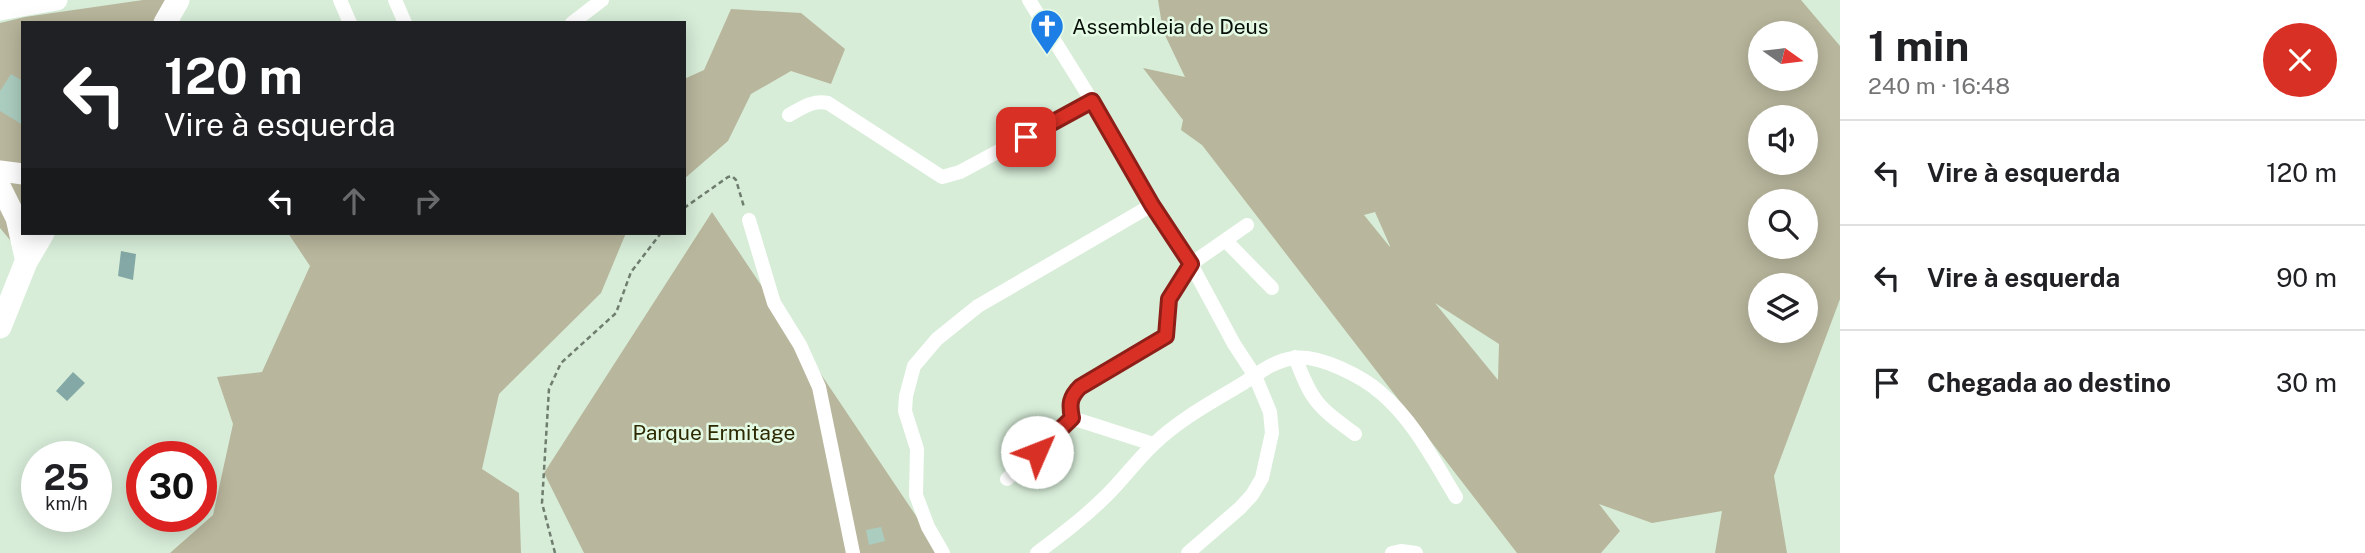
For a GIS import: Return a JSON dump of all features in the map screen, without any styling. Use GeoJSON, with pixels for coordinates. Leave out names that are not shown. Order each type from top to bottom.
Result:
{"type":"FeatureCollection","features":[{"type":"Feature","properties":{"kind":"main road"},"geometry":{"type":"LineString","coordinates":[[166,21],[178,0]]}},
{"type":"Feature","properties":{"kind":"main road"},"geometry":{"type":"LineString","coordinates":[[0,327],[26,262],[42,235]]}},
{"type":"Feature","properties":{"kind":"street"},"geometry":{"type":"LineString","coordinates":[[0,10],[57,0]]}},
{"type":"Feature","properties":{"kind":"street"},"geometry":{"type":"LineString","coordinates":[[340,0],[349,21]]}},
{"type":"Feature","properties":{"kind":"street"},"geometry":{"type":"LineString","coordinates":[[395,0],[404,21]]}},
{"type":"Feature","properties":{"kind":"street"},"geometry":{"type":"LineString","coordinates":[[575,21],[602,0]]}},
{"type":"Feature","properties":{"kind":"street"},"geometry":{"type":"LineString","coordinates":[[1029,0],[1152,205],[1191,264],[1234,344],[1255,376],[1270,412],[1272,433],[1262,478],[1240,508],[1188,553]]}},
{"type":"Feature","properties":{"kind":"street"},"geometry":{"type":"LineString","coordinates":[[789,115],[808,104],[818,101],[828,103],[942,177],[960,172],[1092,101]]}},
{"type":"Feature","properties":{"kind":"street"},"geometry":{"type":"LineString","coordinates":[[0,170],[21,174]]}},
{"type":"Feature","properties":{"kind":"street"},"geometry":{"type":"LineString","coordinates":[[0,186],[16,218],[26,262]]}},
{"type":"Feature","properties":{"kind":"street"},"geometry":{"type":"LineString","coordinates":[[943,553],[928,527],[916,495],[917,449],[905,411],[914,366],[937,339],[978,306],[1152,205]]}},
{"type":"Feature","properties":{"kind":"street"},"geometry":{"type":"LineString","coordinates":[[748,220],[774,303],[800,345],[820,387],[853,553]]}},
{"type":"Feature","properties":{"kind":"street"},"geometry":{"type":"LineString","coordinates":[[1072,418],[1070,401],[1073,394],[1080,387],[1166,336],[1169,299],[1191,264],[1247,225]]}},
{"type":"Feature","properties":{"kind":"street"},"geometry":{"type":"LineString","coordinates":[[1226,241],[1272,288]]}},
{"type":"Feature","properties":{"kind":"street"},"geometry":{"type":"LineString","coordinates":[[1295,357],[1309,391],[1320,408],[1355,434]]}},
{"type":"Feature","properties":{"kind":"street"},"geometry":{"type":"LineString","coordinates":[[1037,553],[1072,527],[1106,496],[1153,444],[1183,420],[1273,363],[1295,357],[1308,358],[1339,368],[1381,393],[1405,418],[1456,497]]}},
{"type":"Feature","properties":{"kind":"street"},"geometry":{"type":"LineString","coordinates":[[1072,418],[1153,444]]}},
{"type":"Feature","properties":{"kind":"street"},"geometry":{"type":"LineString","coordinates":[[1007,480],[1072,418]]}},
{"type":"Feature","properties":{"kind":"street"},"geometry":{"type":"LineString","coordinates":[[1392,553],[1416,553]]}},
{"type":"Feature","properties":{"kind":"path"},"geometry":{"type":"LineString","coordinates":[[686,207],[732,176],[736,180],[748,220]]}},
{"type":"Feature","properties":{"kind":"path"},"geometry":{"type":"LineString","coordinates":[[555,553],[542,503],[549,389],[561,363],[616,313],[631,272],[659,235]]}},
{"type":"Feature","properties":{"kind":"green space"},"geometry":{"type":"Polygon","coordinates":[[[143,0],[178,0],[166,21],[21,21],[21,235],[24,235],[35,270],[0,228],[0,23],[143,0]]]}},
{"type":"Feature","properties":{"kind":"green space"},"geometry":{"type":"Polygon","coordinates":[[[1158,0],[1801,0],[1840,46],[1840,299],[1774,476],[1787,553],[1715,553],[1722,511],[1652,523],[1599,504],[1620,531],[1601,553],[1517,553],[1202,145],[1181,130],[1183,120],[1143,68],[1185,77],[1163,31],[1158,0]],[[1375,212],[1364,215],[1390,247],[1375,212]],[[1435,303],[1498,380],[1499,344],[1435,303]]]}},
{"type":"Feature","properties":{"kind":"green space"},"geometry":{"type":"Polygon","coordinates":[[[731,9],[801,13],[845,49],[831,84],[791,71],[751,94],[728,141],[686,177],[686,78],[704,70],[731,9]]]}},
{"type":"Feature","properties":{"kind":"green space","name":"Parque Ermitage"},"geometry":{"type":"Polygon","coordinates":[[[712,212],[941,553],[584,553],[544,473],[712,212]]]}},
{"type":"Feature","properties":{"kind":"green space"},"geometry":{"type":"Polygon","coordinates":[[[289,235],[625,235],[601,293],[499,394],[482,469],[519,493],[521,553],[170,553],[194,532],[217,532],[217,497],[233,424],[217,377],[262,372],[310,266],[289,235]]]}},
{"type":"Feature","properties":{"kind":"water"},"geometry":{"type":"Polygon","coordinates":[[[121,251],[136,254],[133,280],[118,276],[121,251]]]}},
{"type":"Feature","properties":{"kind":"water"},"geometry":{"type":"Polygon","coordinates":[[[73,372],[85,383],[67,401],[56,391],[73,372]]]}},
{"type":"Feature","properties":{"kind":"building"},"geometry":{"type":"Polygon","coordinates":[[[11,74],[21,80],[21,124],[0,111],[0,91],[11,74]]]}},
{"type":"Feature","properties":{"kind":"building"},"geometry":{"type":"Polygon","coordinates":[[[881,527],[885,541],[869,545],[866,530],[881,527]]]}},
{"type":"Feature","properties":{"kind":"place","name":"Assembleia de Deus"},"geometry":{"type":"Point","coordinates":[1047,56]}},
{"type":"Feature","properties":{"kind":"route"},"geometry":{"type":"LineString","coordinates":[[1026,137],[1092,101],[1152,205],[1191,264],[1169,299],[1166,336],[1080,387],[1070,401],[1072,418],[1037,452]]}}]}
